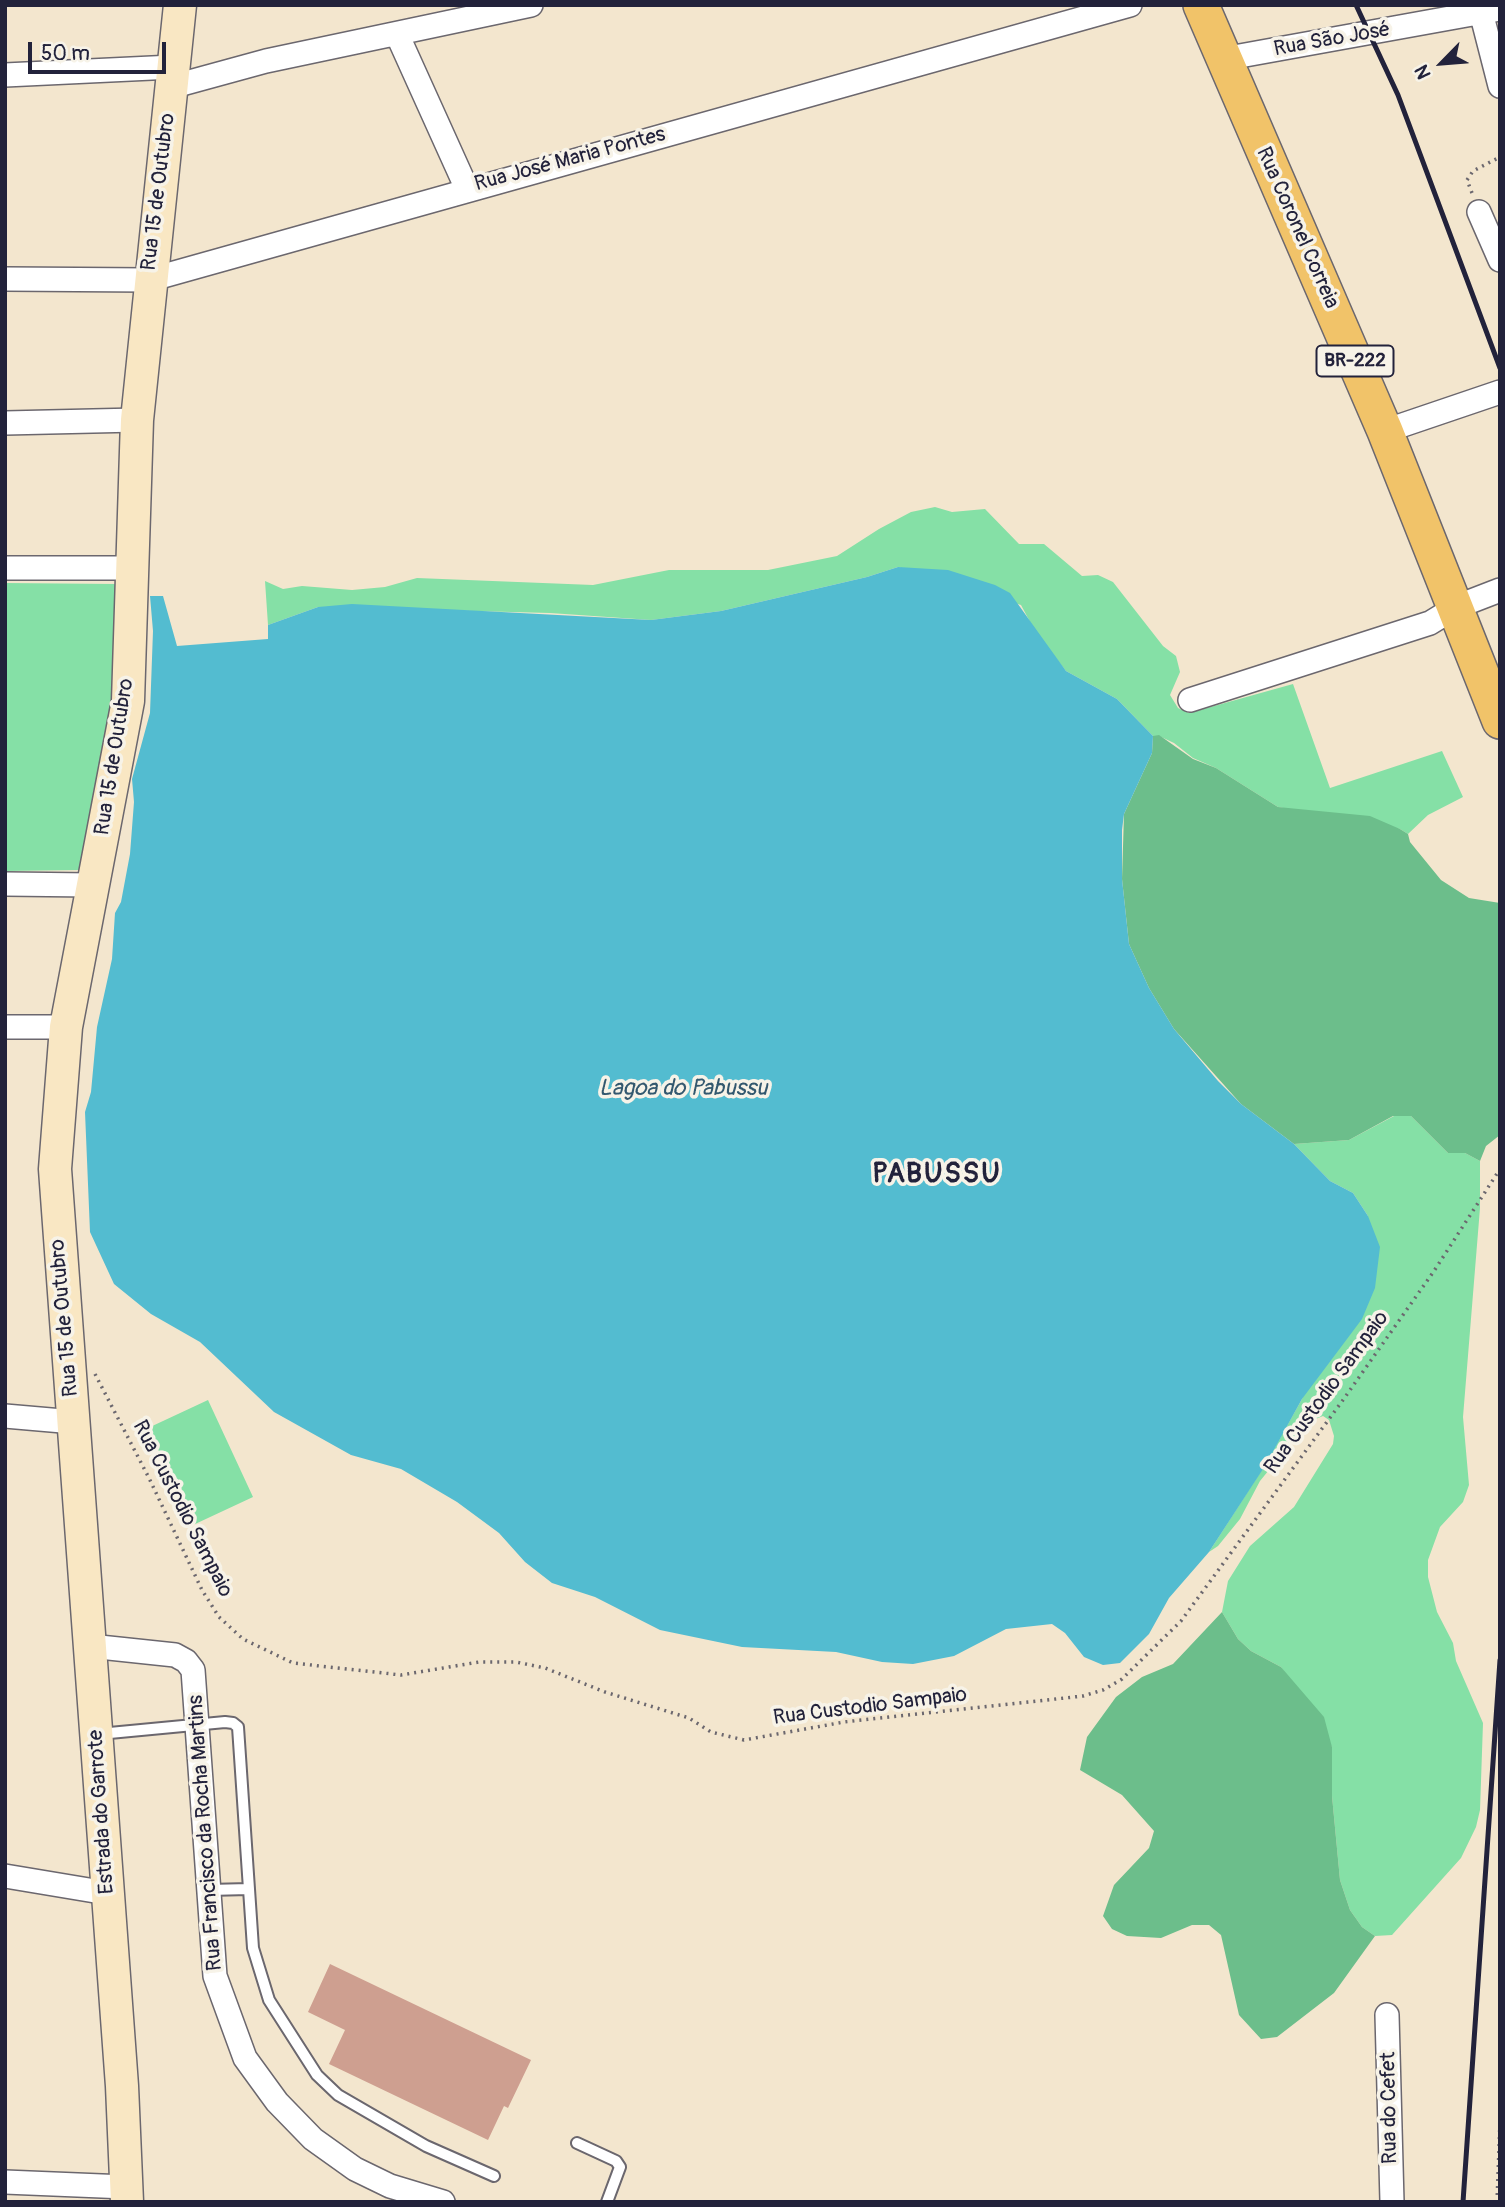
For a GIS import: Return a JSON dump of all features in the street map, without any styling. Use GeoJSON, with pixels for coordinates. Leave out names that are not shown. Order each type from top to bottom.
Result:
{"type":"FeatureCollection","features":[{"type":"Feature","properties":{"kind":"main road","name":"Rua 15 de Outubro"},"geometry":{"type":"LineString","coordinates":[[74,1422],[55,1169],[66,1027],[92,885],[119,763],[128,701],[136,420],[180,5]]}},
{"type":"Feature","properties":{"kind":"main road","name":"Rua Coronel Correia"},"geometry":{"type":"LineString","coordinates":[[1201,5],[1385,431],[1500,721]]}},
{"type":"Feature","properties":{"kind":"main road","name":"Estrada do Garrote"},"geometry":{"type":"LineString","coordinates":[[74,1422],[127,2194]]}},
{"type":"Feature","properties":{"kind":"street"},"geometry":{"type":"LineString","coordinates":[[5,75],[172,77],[267,61],[531,5]]}},
{"type":"Feature","properties":{"kind":"street","name":"Rua José Maria Pontes"},"geometry":{"type":"LineString","coordinates":[[5,279],[149,280],[1130,5]]}},
{"type":"Feature","properties":{"kind":"street","name":"Rua São José"},"geometry":{"type":"LineString","coordinates":[[1223,59],[1434,13],[1491,10],[1500,86]]}},
{"type":"Feature","properties":{"kind":"street"},"geometry":{"type":"LineString","coordinates":[[397,34],[467,189]]}},
{"type":"Feature","properties":{"kind":"street"},"geometry":{"type":"LineString","coordinates":[[1479,212],[1500,260]]}},
{"type":"Feature","properties":{"kind":"street"},"geometry":{"type":"LineString","coordinates":[[1385,431],[1500,392]]}},
{"type":"Feature","properties":{"kind":"street"},"geometry":{"type":"LineString","coordinates":[[5,423],[136,420]]}},
{"type":"Feature","properties":{"kind":"street"},"geometry":{"type":"LineString","coordinates":[[5,568],[133,568]]}},
{"type":"Feature","properties":{"kind":"street"},"geometry":{"type":"LineString","coordinates":[[1190,700],[1430,622],[1456,607],[1500,590]]}},
{"type":"Feature","properties":{"kind":"street"},"geometry":{"type":"LineString","coordinates":[[5,884],[92,885]]}},
{"type":"Feature","properties":{"kind":"street"},"geometry":{"type":"LineString","coordinates":[[5,1027],[66,1027]]}},
{"type":"Feature","properties":{"kind":"street"},"geometry":{"type":"LineString","coordinates":[[5,1416],[74,1422]]}},
{"type":"Feature","properties":{"kind":"street","name":"Rua Francisco da Rocha Martins"},"geometry":{"type":"LineString","coordinates":[[90,1646],[175,1655],[186,1661],[196,1683],[215,1976],[245,2058],[277,2102],[313,2139],[355,2169],[390,2186],[443,2202]]}},
{"type":"Feature","properties":{"kind":"street"},"geometry":{"type":"LineString","coordinates":[[5,1876],[107,1893]]}},
{"type":"Feature","properties":{"kind":"street","name":"Rua do Cefet"},"geometry":{"type":"LineString","coordinates":[[1387,2015],[1392,2202]]}},
{"type":"Feature","properties":{"kind":"street"},"geometry":{"type":"LineString","coordinates":[[5,2182],[127,2194]]}},
{"type":"Feature","properties":{"kind":"lane"},"geometry":{"type":"LineString","coordinates":[[96,1734],[225,1722],[238,1727],[253,1948],[263,1987],[317,2075],[338,2095],[426,2147],[494,2176]]}},
{"type":"Feature","properties":{"kind":"lane"},"geometry":{"type":"LineString","coordinates":[[208,1890],[249,1889]]}},
{"type":"Feature","properties":{"kind":"lane"},"geometry":{"type":"LineString","coordinates":[[577,2143],[616,2161],[620,2167],[607,2202]]}},
{"type":"Feature","properties":{"kind":"path"},"geometry":{"type":"LineString","coordinates":[[1479,212],[1467,180],[1473,171],[1500,157]]}},
{"type":"Feature","properties":{"kind":"path","name":"Rua Custodio Sampaio"},"geometry":{"type":"LineString","coordinates":[[93,1369],[202,1590],[219,1617],[243,1639],[293,1663],[401,1675],[480,1662],[516,1662],[545,1668],[605,1692],[690,1718],[711,1732],[744,1740],[844,1722],[1083,1696],[1104,1690],[1122,1679],[1181,1621],[1388,1336],[1500,1169]]}},
{"type":"Feature","properties":{"kind":"path"},"geometry":{"type":"LineString","coordinates":[[1497,2202],[1500,2121]]}},
{"type":"Feature","properties":{"kind":"green space"},"geometry":{"type":"Polygon","coordinates":[[[935,507],[952,512],[985,509],[1019,544],[1044,544],[1082,576],[1098,575],[1113,582],[1163,646],[1176,656],[1180,672],[1170,695],[1178,708],[1189,713],[1293,684],[1330,788],[1442,751],[1463,797],[1428,815],[1408,834],[1400,829],[1278,807],[1216,768],[1193,758],[1174,743],[1153,736],[1117,699],[1066,671],[1036,633],[1021,605],[898,567],[867,577],[721,611],[651,620],[550,613],[318,607],[268,625],[265,581],[283,589],[302,586],[352,590],[385,587],[417,578],[593,585],[669,570],[768,570],[837,556],[911,512],[935,507]]]}},
{"type":"Feature","properties":{"kind":"green space"},"geometry":{"type":"Polygon","coordinates":[[[5,583],[116,584],[116,663],[103,756],[81,870],[5,871],[5,583]]]}},
{"type":"Feature","properties":{"kind":"green space"},"geometry":{"type":"Polygon","coordinates":[[[1159,735],[1193,759],[1216,768],[1278,807],[1370,816],[1400,829],[1408,834],[1410,842],[1441,880],[1469,898],[1500,903],[1500,1135],[1486,1146],[1480,1161],[1465,1153],[1448,1153],[1411,1116],[1393,1116],[1349,1140],[1294,1144],[1241,1104],[1174,1029],[1149,988],[1129,944],[1122,879],[1124,814],[1152,753],[1153,736],[1159,735]]]}},
{"type":"Feature","properties":{"kind":"green space"},"geometry":{"type":"Polygon","coordinates":[[[1394,1116],[1411,1116],[1448,1153],[1465,1153],[1480,1161],[1480,1208],[1463,1417],[1469,1485],[1463,1502],[1440,1527],[1428,1560],[1428,1577],[1437,1612],[1453,1643],[1456,1661],[1483,1723],[1480,1810],[1476,1827],[1461,1858],[1392,1935],[1375,1936],[1362,1927],[1350,1910],[1340,1880],[1332,1796],[1332,1747],[1281,1667],[1251,1651],[1238,1639],[1222,1612],[1228,1581],[1250,1546],[1294,1507],[1333,1444],[1334,1436],[1329,1420],[1323,1416],[1308,1422],[1260,1481],[1240,1519],[1218,1546],[1209,1552],[1265,1465],[1302,1399],[1368,1216],[1353,1193],[1330,1181],[1294,1144],[1349,1140],[1394,1116]]]}},
{"type":"Feature","properties":{"kind":"green space"},"geometry":{"type":"Polygon","coordinates":[[[208,1400],[253,1497],[193,1525],[148,1428],[208,1400]]]}},
{"type":"Feature","properties":{"kind":"green space"},"geometry":{"type":"Polygon","coordinates":[[[1222,1612],[1238,1639],[1251,1651],[1281,1667],[1324,1717],[1332,1747],[1332,1796],[1340,1880],[1350,1910],[1362,1927],[1375,1936],[1334,1993],[1277,2037],[1261,2039],[1239,2015],[1221,1935],[1209,1925],[1192,1925],[1161,1938],[1127,1936],[1112,1929],[1103,1916],[1114,1885],[1149,1848],[1154,1831],[1122,1795],[1080,1770],[1087,1737],[1116,1697],[1142,1677],[1173,1664],[1222,1612]]]}},
{"type":"Feature","properties":{"kind":"water","name":"Lagoa do Pabussu"},"geometry":{"type":"Polygon","coordinates":[[[898,567],[948,570],[995,585],[1010,593],[1066,671],[1117,699],[1153,736],[1152,753],[1124,814],[1122,830],[1122,879],[1129,944],[1149,988],[1174,1029],[1241,1104],[1294,1144],[1330,1181],[1353,1193],[1368,1216],[1380,1247],[1375,1288],[1362,1319],[1302,1399],[1265,1466],[1209,1552],[1169,1598],[1149,1634],[1120,1663],[1103,1665],[1084,1657],[1065,1633],[1052,1624],[1006,1629],[954,1656],[913,1664],[882,1662],[836,1652],[742,1647],[660,1630],[595,1597],[552,1583],[525,1562],[499,1533],[457,1502],[401,1469],[351,1455],[274,1412],[200,1342],[151,1314],[114,1284],[90,1232],[85,1112],[91,1092],[97,1027],[112,959],[115,913],[121,902],[130,854],[134,802],[132,779],[150,713],[153,631],[150,596],[163,596],[177,646],[268,639],[268,625],[318,607],[352,604],[651,620],[721,611],[867,577],[898,567]]]}},
{"type":"Feature","properties":{"kind":"building"},"geometry":{"type":"Polygon","coordinates":[[[330,1964],[531,2060],[508,2108],[504,2106],[488,2140],[329,2064],[345,2030],[308,2012],[330,1964]]]}},
{"type":"Feature","properties":{"kind":"railway"},"geometry":{"type":"LineString","coordinates":[[1356,5],[1398,95],[1500,368]]}},
{"type":"Feature","properties":{"kind":"railway"},"geometry":{"type":"LineString","coordinates":[[1463,2202],[1500,1660]]}},
{"type":"Feature","properties":{"kind":"district","name":"PABUSSU"},"geometry":{"type":"Point","coordinates":[937,1175]}}]}
